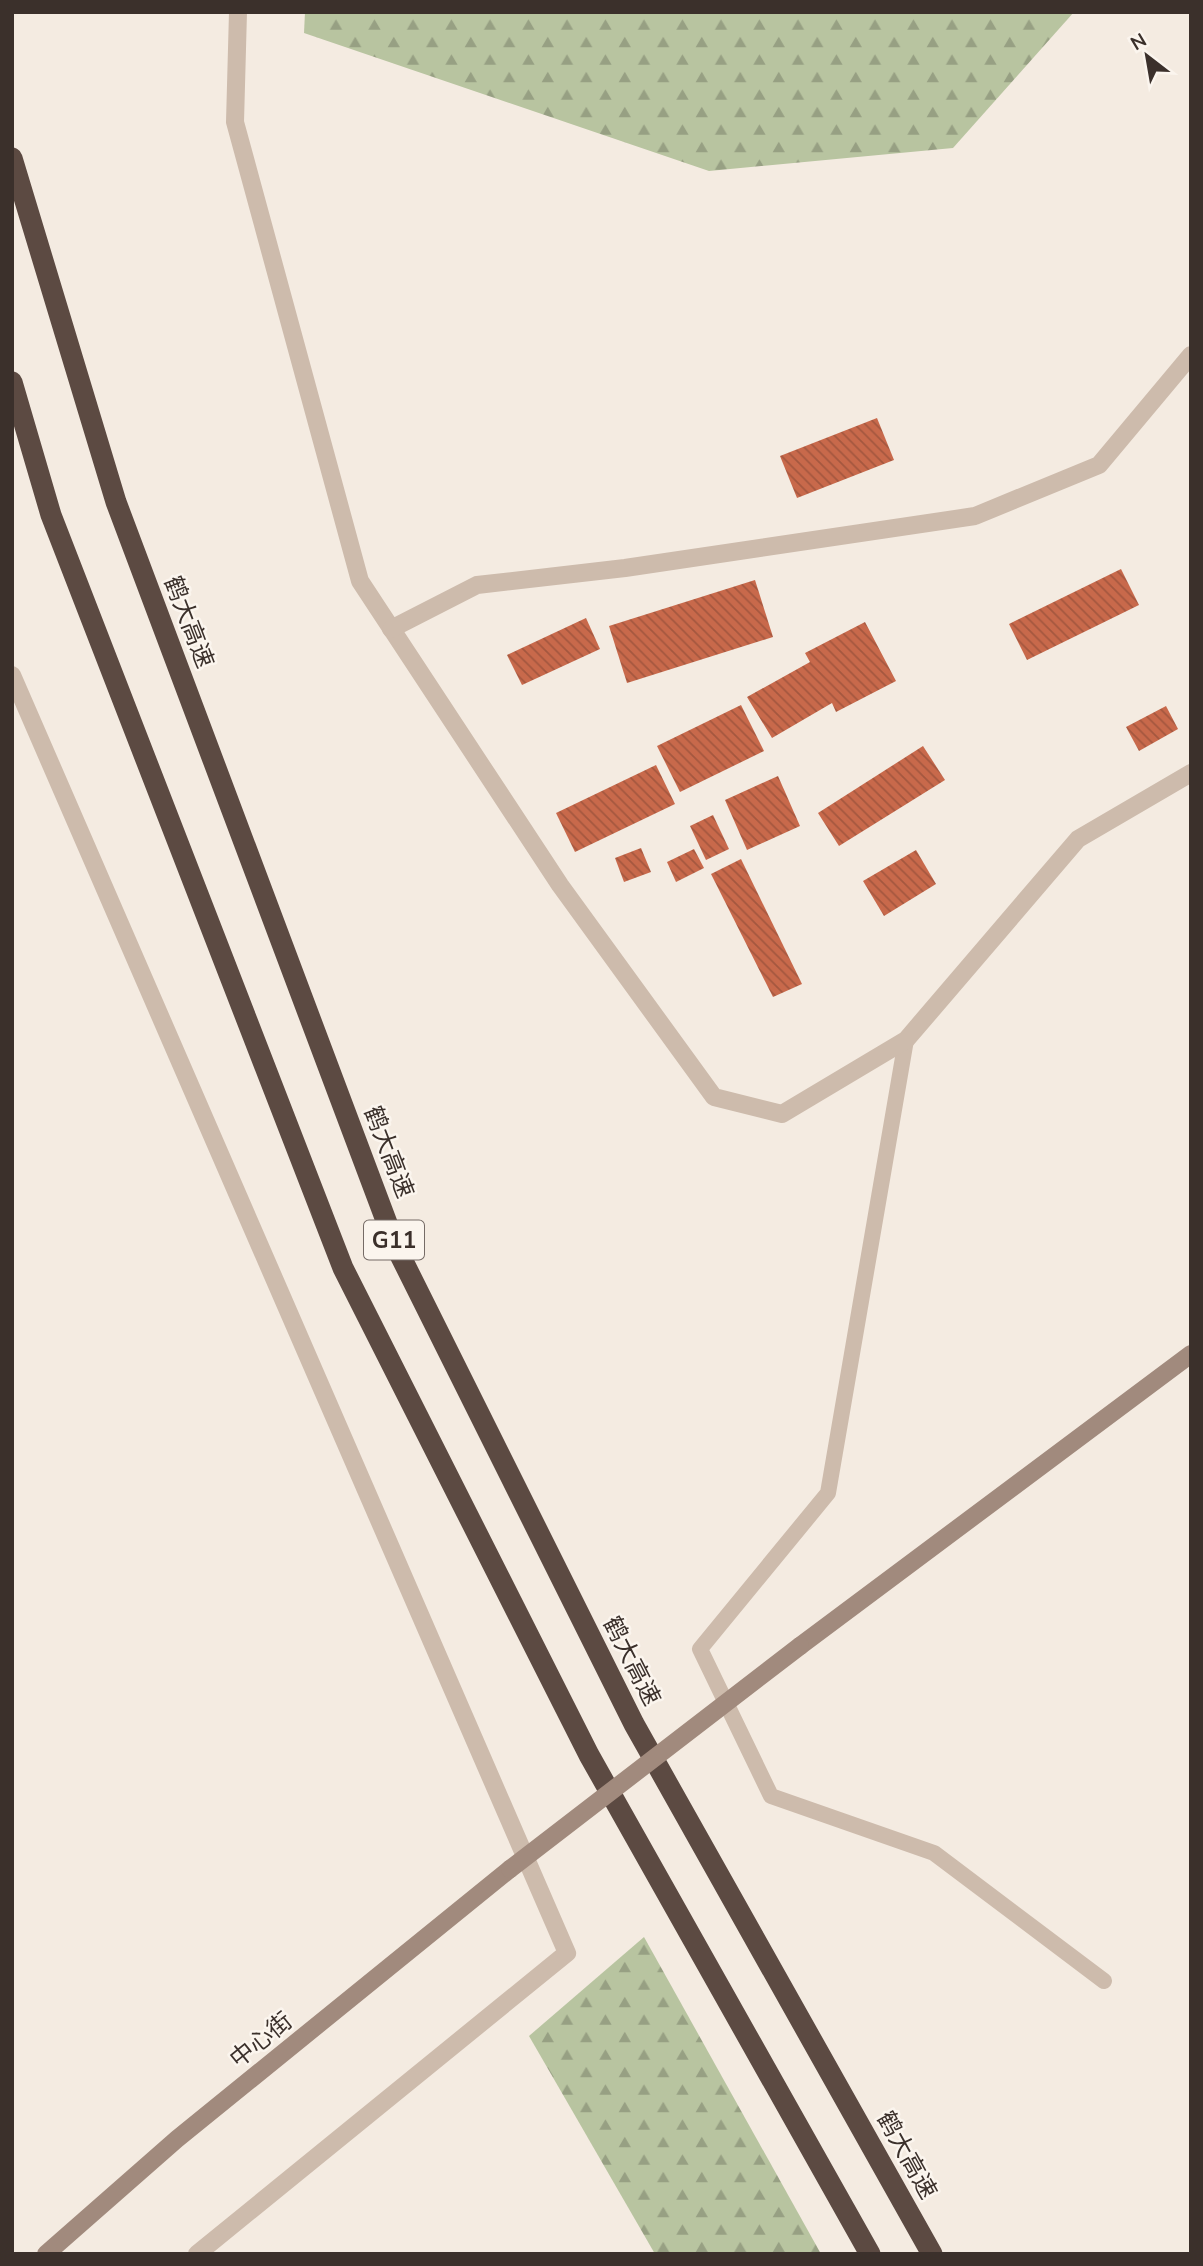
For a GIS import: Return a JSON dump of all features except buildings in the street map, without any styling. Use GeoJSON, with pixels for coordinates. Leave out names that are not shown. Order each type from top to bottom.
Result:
{"type":"FeatureCollection","features":[{"type":"Feature","properties":{"kind":"highway","name":"鹤大高速"},"geometry":{"type":"LineString","coordinates":[[12,158],[116,502],[396,1247],[634,1724],[932,2254]]}},
{"type":"Feature","properties":{"kind":"highway","name":"G11"},"geometry":{"type":"LineString","coordinates":[[12,382],[51,515],[343,1268],[589,1755],[870,2254]]}},
{"type":"Feature","properties":{"kind":"street"},"geometry":{"type":"LineString","coordinates":[[238,12],[235,122],[360,581],[560,885],[714,1097],[782,1114],[906,1040],[1078,839],[1191,773]]}},
{"type":"Feature","properties":{"kind":"street"},"geometry":{"type":"LineString","coordinates":[[391,628],[477,585],[625,568],[975,516],[1099,465],[1191,355]]}},
{"type":"Feature","properties":{"kind":"street"},"geometry":{"type":"LineString","coordinates":[[12,675],[567,1953],[197,2254]]}},
{"type":"Feature","properties":{"kind":"street","name":"中心街"},"geometry":{"type":"LineString","coordinates":[[46,2254],[177,2140],[510,1869],[800,1646],[1191,1354]]}},
{"type":"Feature","properties":{"kind":"lane"},"geometry":{"type":"LineString","coordinates":[[906,1040],[828,1493],[700,1649],[771,1796],[934,1853],[1104,1981]]}},
{"type":"Feature","properties":{"kind":"green space"},"geometry":{"type":"Polygon","coordinates":[[[305,12],[1074,12],[953,148],[709,171],[304,33],[305,12]]]}},
{"type":"Feature","properties":{"kind":"green space"},"geometry":{"type":"Polygon","coordinates":[[[644,1937],[821,2254],[655,2254],[529,2036],[644,1937]]]}}]}
